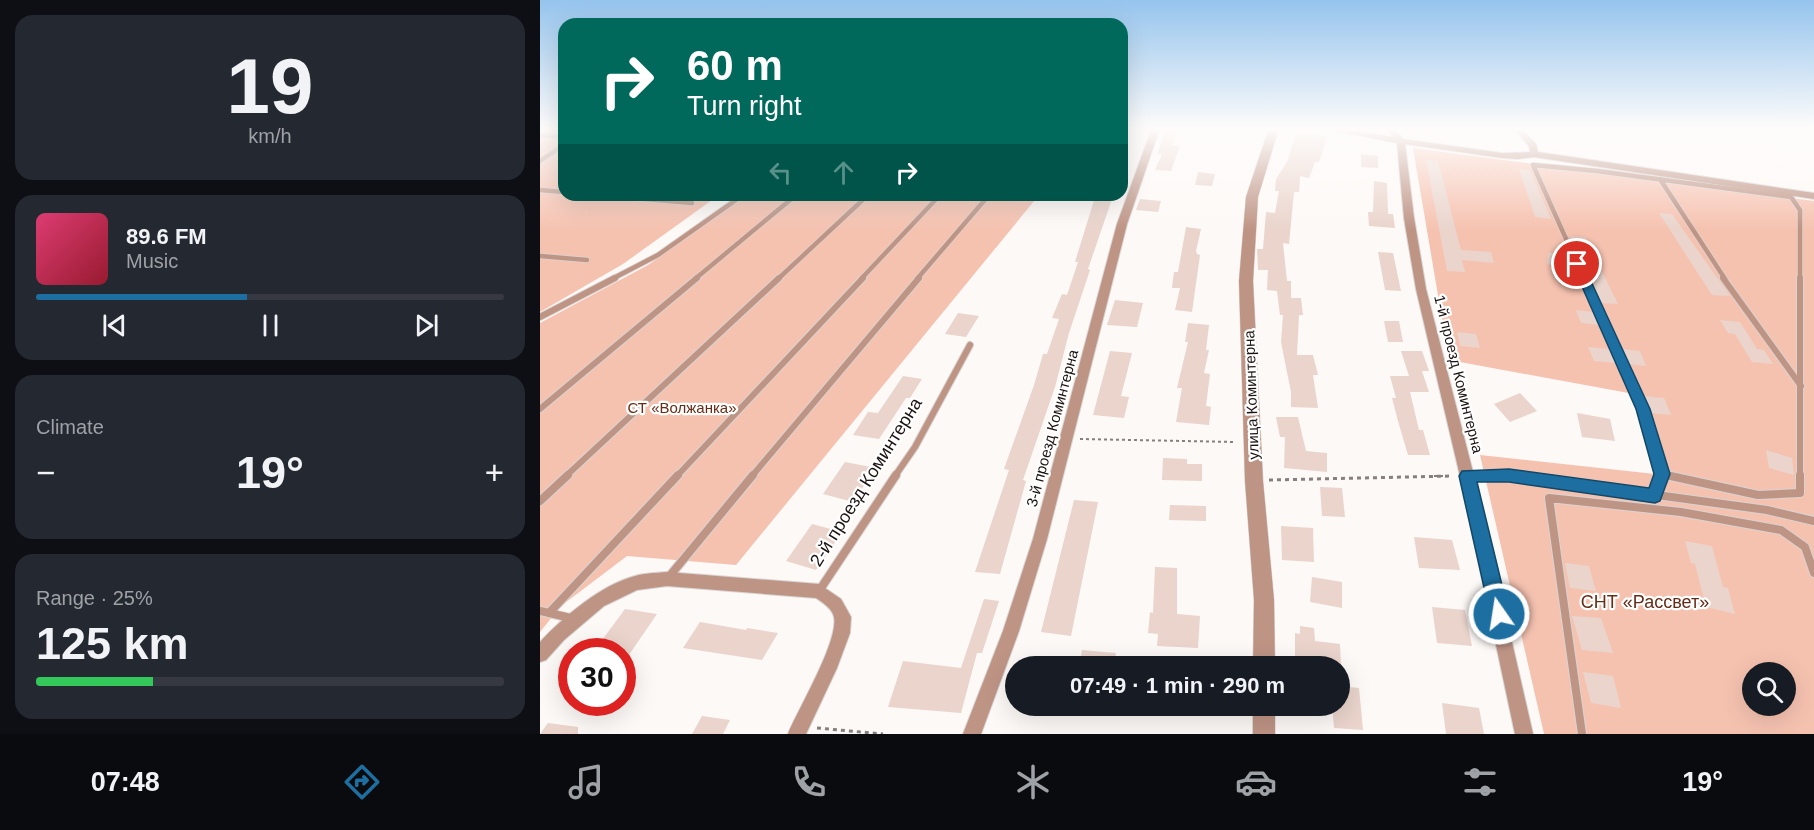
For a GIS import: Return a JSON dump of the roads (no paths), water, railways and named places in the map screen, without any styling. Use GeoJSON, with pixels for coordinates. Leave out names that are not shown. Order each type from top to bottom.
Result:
{"type":"FeatureCollection","features":[{"type":"Feature","properties":{"kind":"street","name":"3-й проезд Коминтерна"},"geometry":{"type":"LineString","coordinates":[[972,734],[1011,631],[1040,539],[1122,224],[1144,162]]}},
{"type":"Feature","properties":{"kind":"street","name":"улица Коминтерна"},"geometry":{"type":"LineString","coordinates":[[1263,162],[1252,197],[1246,281],[1254,481],[1264,600],[1264,656]]}},
{"type":"Feature","properties":{"kind":"street","name":"1-й проезд Коминтерна"},"geometry":{"type":"LineString","coordinates":[[1403,162],[1409,218],[1421,289],[1467,476],[1524,734]]}},
{"type":"Feature","properties":{"kind":"street"},"geometry":{"type":"LineString","coordinates":[[1589,162],[1814,196]]}},
{"type":"Feature","properties":{"kind":"street"},"geometry":{"type":"LineString","coordinates":[[540,654],[598,601],[635,584],[668,579],[819,591]]}},
{"type":"Feature","properties":{"kind":"street","name":"2-й проезд Коминтерна"},"geometry":{"type":"LineString","coordinates":[[799,730],[836,650],[843,623],[837,604],[819,591]]}},
{"type":"Feature","properties":{"kind":"street"},"geometry":{"type":"LineString","coordinates":[[1264,716],[1264,734]]}},
{"type":"Feature","properties":{"kind":"lane"},"geometry":{"type":"LineString","coordinates":[[1655,496],[1662,474],[1643,409],[1533,165],[1791,197],[1800,210],[1800,493],[1758,495],[1662,474]]}},
{"type":"Feature","properties":{"kind":"lane"},"geometry":{"type":"LineString","coordinates":[[1660,179],[1703,249],[1801,386]]}},
{"type":"Feature","properties":{"kind":"lane"},"geometry":{"type":"LineString","coordinates":[[540,190],[558,192]]}},
{"type":"Feature","properties":{"kind":"lane"},"geometry":{"type":"LineString","coordinates":[[668,201],[692,203]]}},
{"type":"Feature","properties":{"kind":"lane"},"geometry":{"type":"LineString","coordinates":[[540,318],[658,255],[734,201]]}},
{"type":"Feature","properties":{"kind":"lane"},"geometry":{"type":"LineString","coordinates":[[540,409],[789,201]]}},
{"type":"Feature","properties":{"kind":"lane"},"geometry":{"type":"LineString","coordinates":[[540,501],[862,201]]}},
{"type":"Feature","properties":{"kind":"lane"},"geometry":{"type":"LineString","coordinates":[[544,612],[934,201]]}},
{"type":"Feature","properties":{"kind":"lane"},"geometry":{"type":"LineString","coordinates":[[668,579],[821,392],[984,201]]}},
{"type":"Feature","properties":{"kind":"lane"},"geometry":{"type":"LineString","coordinates":[[540,256],[587,260]]}},
{"type":"Feature","properties":{"kind":"lane","name":"2-й проезд Коминтерна"},"geometry":{"type":"LineString","coordinates":[[819,591],[915,447],[970,345]]}},
{"type":"Feature","properties":{"kind":"lane"},"geometry":{"type":"LineString","coordinates":[[1467,476],[1509,476],[1767,510],[1813,522]]}},
{"type":"Feature","properties":{"kind":"lane"},"geometry":{"type":"LineString","coordinates":[[1582,734],[1549,498],[1681,513],[1781,530],[1805,547],[1814,573]]}},
{"type":"Feature","properties":{"kind":"lane"},"geometry":{"type":"LineString","coordinates":[[544,612],[576,619]]}},
{"type":"Feature","properties":{"kind":"park label","name":"СТ «Волжанка»"},"geometry":{"type":"Point","coordinates":[682,407]}},
{"type":"Feature","properties":{"kind":"park label","name":"СНТ «Рассвет»"},"geometry":{"type":"Point","coordinates":[1645,602]}}]}
